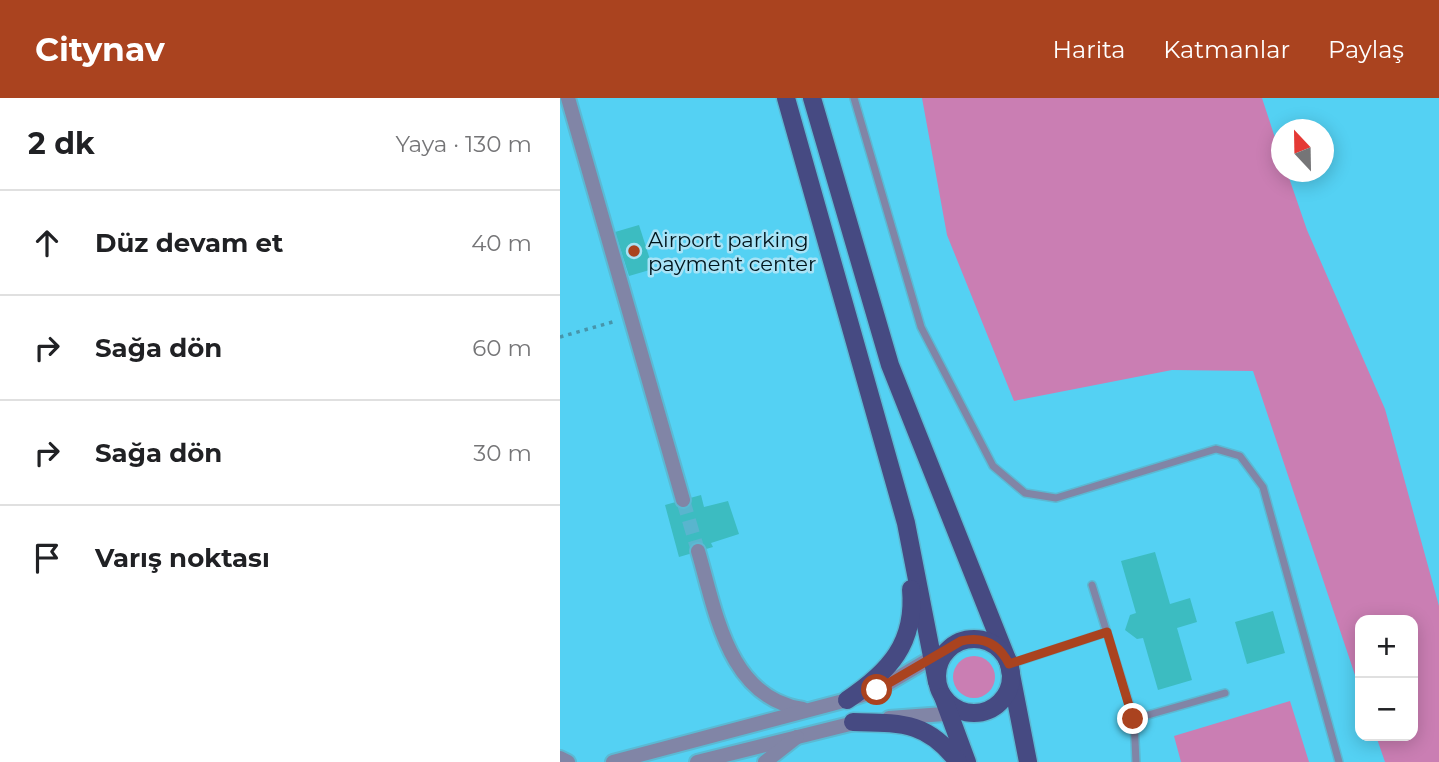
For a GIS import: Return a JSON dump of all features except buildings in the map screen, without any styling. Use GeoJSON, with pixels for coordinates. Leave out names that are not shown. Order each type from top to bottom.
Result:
{"type":"FeatureCollection","features":[{"type":"Feature","properties":{"kind":"main road"},"geometry":{"type":"LineString","coordinates":[[786,98],[906,523],[939,687],[967,762]]}},
{"type":"Feature","properties":{"kind":"main road"},"geometry":{"type":"LineString","coordinates":[[812,98],[882,343],[1009,664],[1028,762]]}},
{"type":"Feature","properties":{"kind":"main road"},"geometry":{"type":"LineString","coordinates":[[847,700],[876,680],[890,665],[905,637],[912,595],[906,523]]}},
{"type":"Feature","properties":{"kind":"main road"},"geometry":{"type":"LineString","coordinates":[[973,639],[984,640],[1004,653],[1009,664],[1011,675],[1004,697],[985,711],[972,712],[950,703],[939,687],[942,657],[950,648],[973,639]]}},
{"type":"Feature","properties":{"kind":"main road"},"geometry":{"type":"LineString","coordinates":[[853,722],[900,723],[915,727],[937,739],[958,762]]}},
{"type":"Feature","properties":{"kind":"street"},"geometry":{"type":"LineString","coordinates":[[568,98],[683,500]]}},
{"type":"Feature","properties":{"kind":"street"},"geometry":{"type":"LineString","coordinates":[[698,551],[729,654],[751,682],[773,700],[786,707],[808,710]]}},
{"type":"Feature","properties":{"kind":"street"},"geometry":{"type":"LineString","coordinates":[[613,762],[877,690],[950,648]]}},
{"type":"Feature","properties":{"kind":"street"},"geometry":{"type":"LineString","coordinates":[[697,762],[853,722],[972,712]]}},
{"type":"Feature","properties":{"kind":"street"},"geometry":{"type":"LineString","coordinates":[[765,762],[802,734]]}},
{"type":"Feature","properties":{"kind":"street"},"geometry":{"type":"LineString","coordinates":[[560,758],[568,762]]}},
{"type":"Feature","properties":{"kind":"lane"},"geometry":{"type":"LineString","coordinates":[[854,98],[921,327],[993,466],[1025,493],[1056,498],[1216,449],[1240,456],[1263,487],[1339,762]]}},
{"type":"Feature","properties":{"kind":"lane"},"geometry":{"type":"LineString","coordinates":[[1092,585],[1133,719],[1136,762]]}},
{"type":"Feature","properties":{"kind":"lane"},"geometry":{"type":"LineString","coordinates":[[1009,664],[1107,632]]}},
{"type":"Feature","properties":{"kind":"lane"},"geometry":{"type":"LineString","coordinates":[[1133,719],[1224,692]]}},
{"type":"Feature","properties":{"kind":"path"},"geometry":{"type":"LineString","coordinates":[[560,337],[631,316]]}},
{"type":"Feature","properties":{"kind":"shaded area"},"geometry":{"type":"Polygon","coordinates":[[[560,98],[1439,98],[1439,762],[560,762],[560,98]]]}},
{"type":"Feature","properties":{"kind":"shaded area"},"geometry":{"type":"Polygon","coordinates":[[[922,98],[1262,98],[1271,125],[1271,182],[1290,182],[1307,230],[1385,409],[1439,606],[1439,762],[1385,762],[1378,741],[1418,741],[1418,615],[1355,615],[1355,675],[1253,371],[1172,370],[1014,401],[947,235],[922,98]]]}},
{"type":"Feature","properties":{"kind":"shaded area"},"geometry":{"type":"Polygon","coordinates":[[[974,656],[989,662],[995,677],[989,692],[974,698],[959,692],[953,677],[959,662],[974,656]]]}},
{"type":"Feature","properties":{"kind":"shaded area"},"geometry":{"type":"Polygon","coordinates":[[[1290,701],[1309,762],[1181,762],[1174,736],[1290,701]]]}},
{"type":"Feature","properties":{"kind":"tunnel"},"geometry":{"type":"LineString","coordinates":[[683,500],[698,551]]}},
{"type":"Feature","properties":{"kind":"place","name":"Airport parking payment center"},"geometry":{"type":"Point","coordinates":[634,251]}},
{"type":"Feature","properties":{"kind":"route"},"geometry":{"type":"LineString","coordinates":[[877,690],[961,641],[984,640],[995,645],[1004,653],[1009,664],[1107,632],[1133,719]]}}]}
